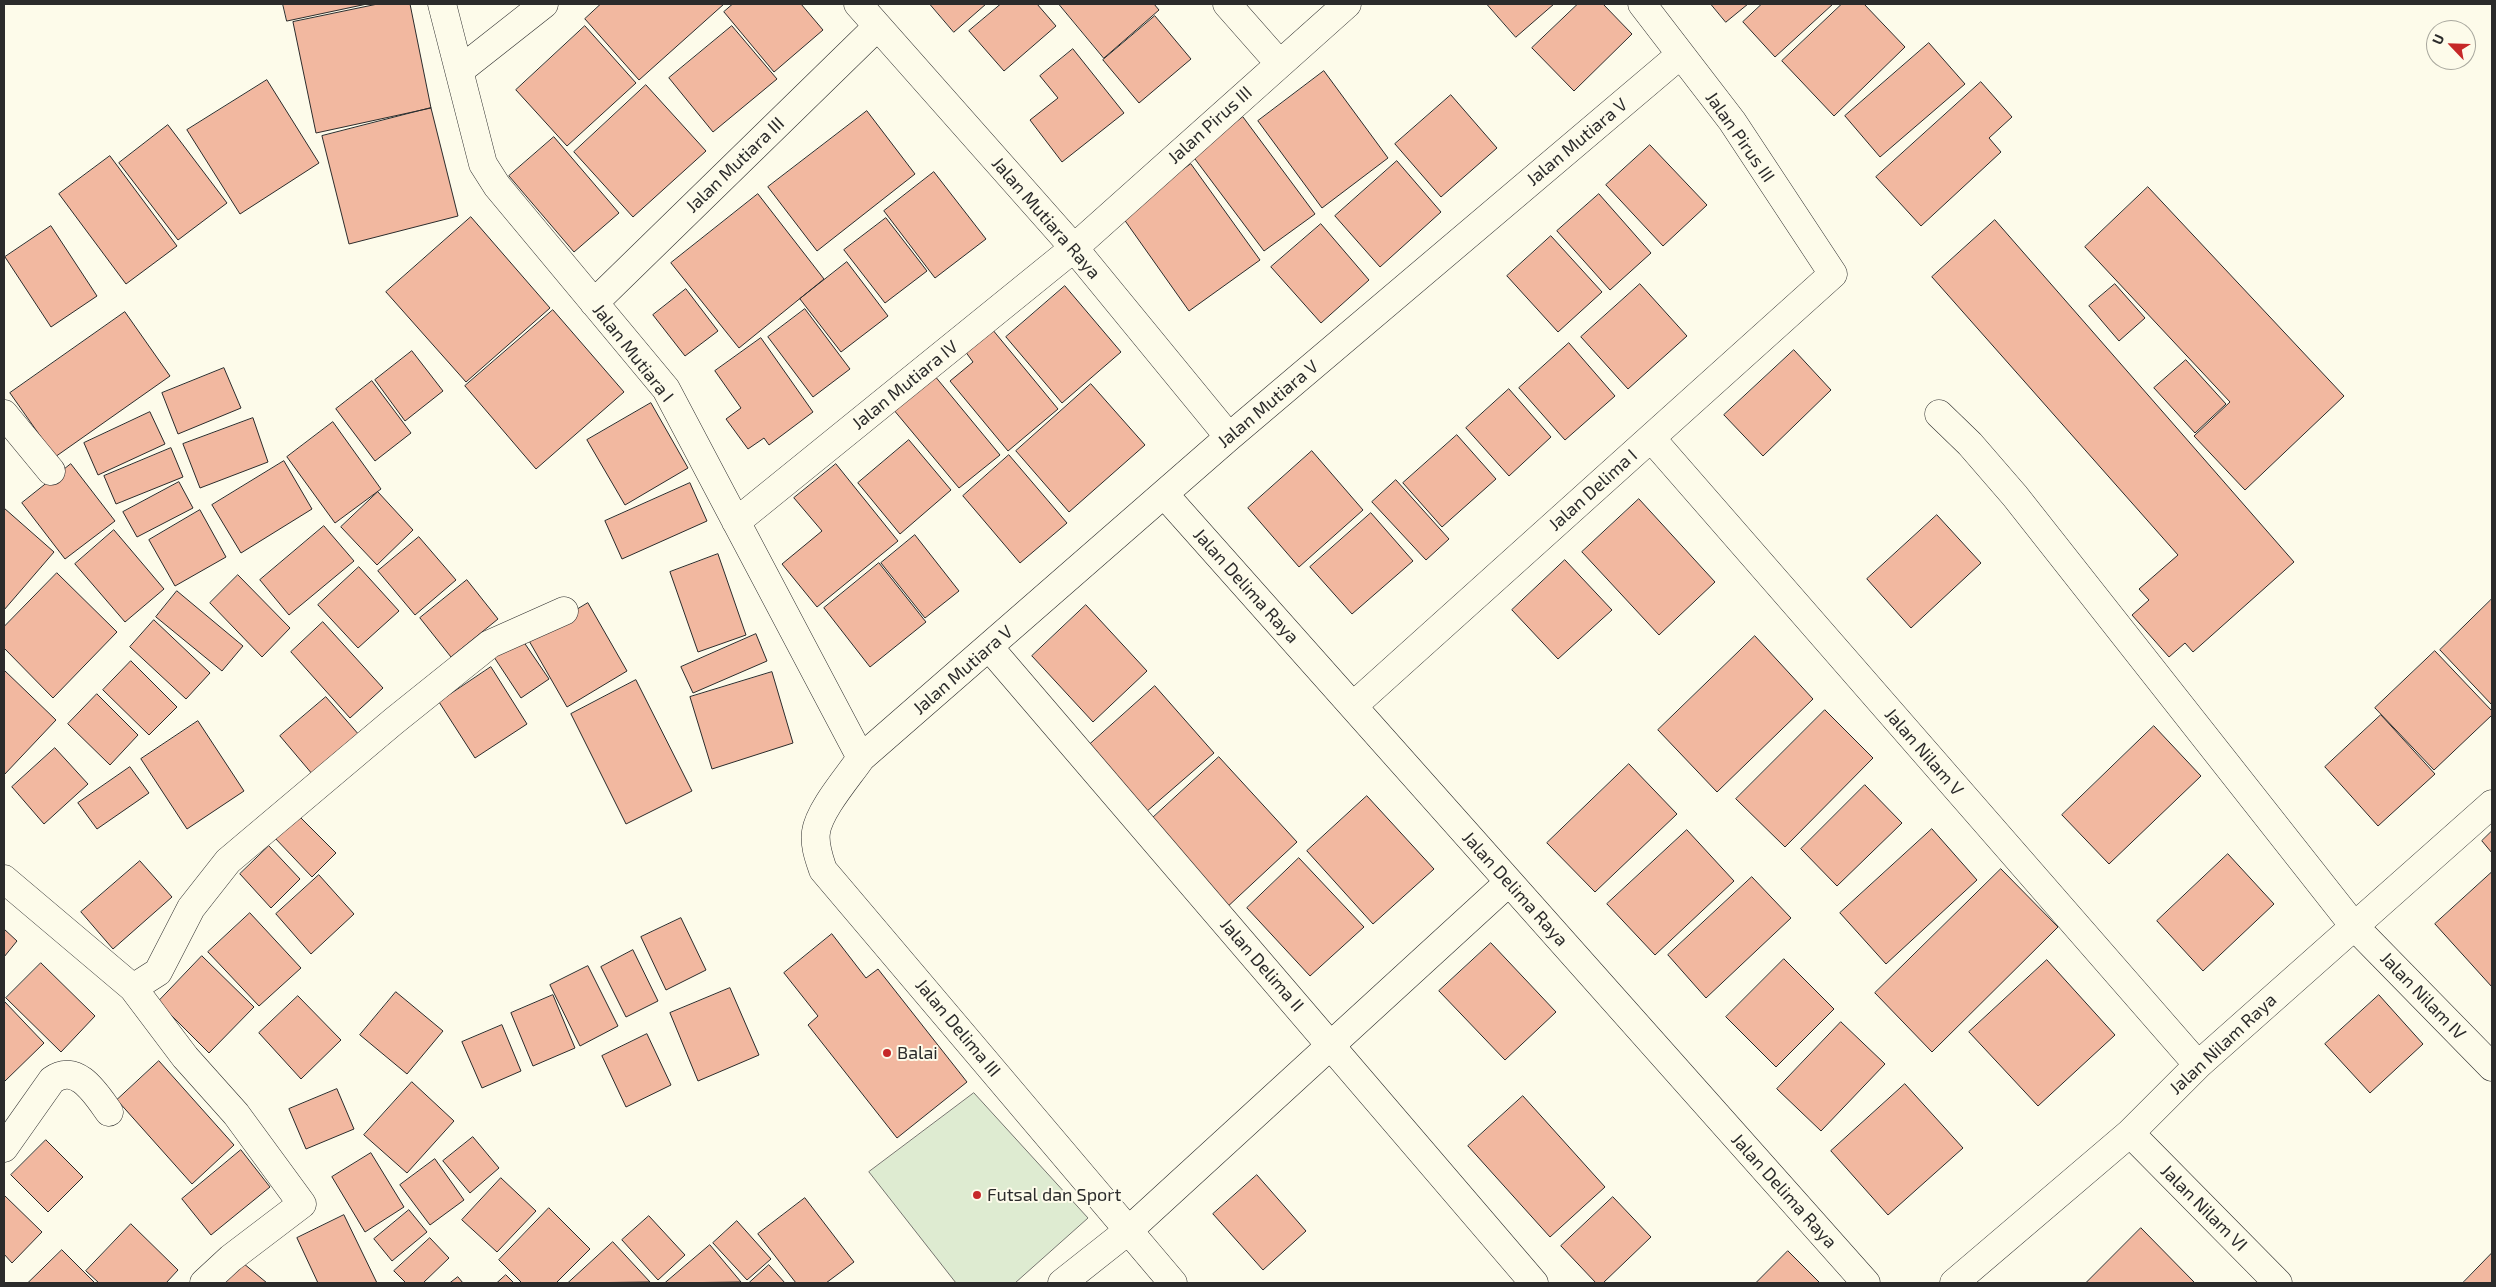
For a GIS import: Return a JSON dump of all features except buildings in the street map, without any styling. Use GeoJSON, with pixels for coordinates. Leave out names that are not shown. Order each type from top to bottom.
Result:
{"type":"FeatureCollection","features":[{"type":"Feature","properties":{"kind":"street","name":"Jalan Mutiara I"},"geometry":{"type":"LineString","coordinates":[[442,4],[483,164],[497,186],[666,389],[861,758]]}},
{"type":"Feature","properties":{"kind":"street"},"geometry":{"type":"LineString","coordinates":[[459,71],[544,4]]}},
{"type":"Feature","properties":{"kind":"street","name":"Jalan Mutiara Raya"},"geometry":{"type":"LineString","coordinates":[[858,4],[1074,248],[1229,437]]}},
{"type":"Feature","properties":{"kind":"street"},"geometry":{"type":"LineString","coordinates":[[1227,4],[1279,62]]}},
{"type":"Feature","properties":{"kind":"street","name":"Jalan Pirus III"},"geometry":{"type":"LineString","coordinates":[[1074,248],[1279,62],[1347,4]]}},
{"type":"Feature","properties":{"kind":"street","name":"Jalan Pirus III"},"geometry":{"type":"LineString","coordinates":[[1642,4],[1732,121],[1833,274]]}},
{"type":"Feature","properties":{"kind":"street","name":"Jalan Mutiara III"},"geometry":{"type":"LineString","coordinates":[[594,303],[877,27]]}},
{"type":"Feature","properties":{"kind":"street","name":"Jalan Mutiara V"},"geometry":{"type":"LineString","coordinates":[[861,758],[1229,437],[1680,55]]}},
{"type":"Feature","properties":{"kind":"street","name":"Jalan Mutiara IV"},"geometry":{"type":"LineString","coordinates":[[736,522],[1074,248]]}},
{"type":"Feature","properties":{"kind":"street","name":"Jalan Delima I"},"geometry":{"type":"LineString","coordinates":[[1353,706],[1833,274]]}},
{"type":"Feature","properties":{"kind":"street"},"geometry":{"type":"LineString","coordinates":[[4,414],[51,472]]}},
{"type":"Feature","properties":{"kind":"street","name":"Jalan Nilam IV"},"geometry":{"type":"LineString","coordinates":[[1939,414],[1970,444],[2015,496],[2354,926],[2492,1067]]}},
{"type":"Feature","properties":{"kind":"street","name":"Jalan Nilam V"},"geometry":{"type":"LineString","coordinates":[[1651,438],[2198,1065]]}},
{"type":"Feature","properties":{"kind":"street","name":"Jalan Delima Raya"},"geometry":{"type":"LineString","coordinates":[[1164,494],[1866,1283]]}},
{"type":"Feature","properties":{"kind":"street"},"geometry":{"type":"LineString","coordinates":[[133,988],[158,972],[191,908],[228,861],[387,727],[490,644],[564,611]]}},
{"type":"Feature","properties":{"kind":"street","name":"Jalan Delima II"},"geometry":{"type":"LineString","coordinates":[[989,647],[1534,1283]]}},
{"type":"Feature","properties":{"kind":"street","name":"Jalan Delima III"},"geometry":{"type":"LineString","coordinates":[[861,758],[825,810],[816,831],[816,853],[823,870],[1173,1283]]}},
{"type":"Feature","properties":{"kind":"street","name":"Jalan Nilam Raya"},"geometry":{"type":"LineString","coordinates":[[1954,1283],[2130,1133],[2198,1065],[2492,804]]}},
{"type":"Feature","properties":{"kind":"street"},"geometry":{"type":"LineString","coordinates":[[4,879],[133,988],[185,1057],[236,1114],[302,1204],[231,1258],[204,1283]]}},
{"type":"Feature","properties":{"kind":"street"},"geometry":{"type":"LineString","coordinates":[[1062,1283],[1129,1230],[1509,882]]}},
{"type":"Feature","properties":{"kind":"street"},"geometry":{"type":"LineString","coordinates":[[4,1148],[52,1080],[58,1076],[69,1074],[81,1079],[90,1086],[109,1112]]}},
{"type":"Feature","properties":{"kind":"street","name":"Jalan Nilam VI"},"geometry":{"type":"LineString","coordinates":[[2130,1133],[2278,1283]]}},
{"type":"Feature","properties":{"kind":"green space","name":"Futsal dan Sport"},"geometry":{"type":"Polygon","coordinates":[[[974,1093],[1088,1218],[1015,1283],[956,1283],[869,1172],[974,1093]]]}},
{"type":"Feature","properties":{"kind":"place","name":"Balai"},"geometry":{"type":"Point","coordinates":[887,1053]}},
{"type":"Feature","properties":{"kind":"place","name":"Futsal dan Sport"},"geometry":{"type":"Point","coordinates":[977,1195]}}]}
